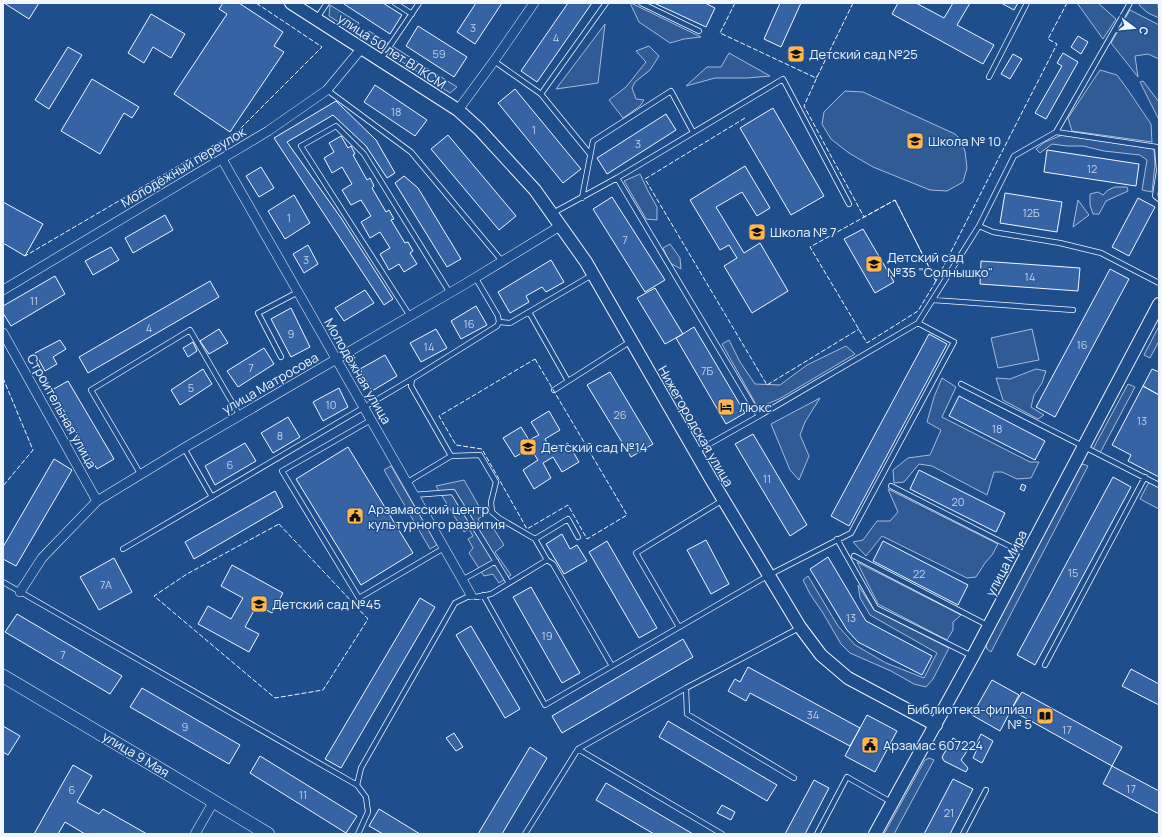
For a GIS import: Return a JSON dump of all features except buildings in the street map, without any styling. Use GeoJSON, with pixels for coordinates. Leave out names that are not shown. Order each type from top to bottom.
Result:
{"type":"FeatureCollection","features":[{"type":"Feature","properties":{"kind":"main road","name":"улица 9 Мая"},"geometry":{"type":"LineString","coordinates":[[3,676],[268,834]]}},
{"type":"Feature","properties":{"kind":"street","name":"улица 50 лет ВЛКСМ"},"geometry":{"type":"LineString","coordinates":[[291,3],[458,110]]}},
{"type":"Feature","properties":{"kind":"street"},"geometry":{"type":"LineString","coordinates":[[458,110],[494,62],[534,3]]}},
{"type":"Feature","properties":{"kind":"street","name":"Молодёжный переулок"},"geometry":{"type":"LineString","coordinates":[[3,290],[268,131],[327,90],[361,49]]}},
{"type":"Feature","properties":{"kind":"street","name":"Нижегородская улица"},"geometry":{"type":"LineString","coordinates":[[458,110],[479,129],[535,190],[593,275],[695,452],[800,627],[821,654],[848,678],[936,725]]}},
{"type":"Feature","properties":{"kind":"street","name":"Молодёжная улица"},"geometry":{"type":"LineString","coordinates":[[222,159],[471,595]]}},
{"type":"Feature","properties":{"kind":"street","name":"улица Матросова"},"geometry":{"type":"LineString","coordinates":[[20,592],[42,558],[97,501],[184,448],[450,293],[560,226]]}},
{"type":"Feature","properties":{"kind":"street","name":"улица Мира"},"geometry":{"type":"LineString","coordinates":[[875,834],[973,656],[1159,304]]}},
{"type":"Feature","properties":{"kind":"street","name":"Строительная улица"},"geometry":{"type":"LineString","coordinates":[[3,334],[97,501]]}},
{"type":"Feature","properties":{"kind":"street"},"geometry":{"type":"LineString","coordinates":[[195,834],[214,801]]}},
{"type":"Feature","properties":{"kind":"lane"},"geometry":{"type":"LineString","coordinates":[[316,20],[327,3]]}},
{"type":"Feature","properties":{"kind":"lane"},"geometry":{"type":"LineString","coordinates":[[395,3],[412,14]]}},
{"type":"Feature","properties":{"kind":"lane"},"geometry":{"type":"LineString","coordinates":[[380,61],[419,3]]}},
{"type":"Feature","properties":{"kind":"lane"},"geometry":{"type":"LineString","coordinates":[[541,94],[606,3]]}},
{"type":"Feature","properties":{"kind":"lane"},"geometry":{"type":"LineString","coordinates":[[641,3],[699,31]]}},
{"type":"Feature","properties":{"kind":"lane"},"geometry":{"type":"LineString","coordinates":[[989,77],[1027,3]]}},
{"type":"Feature","properties":{"kind":"lane"},"geometry":{"type":"LineString","coordinates":[[695,452],[918,323],[979,226],[1014,156],[1056,132],[1130,3]]}},
{"type":"Feature","properties":{"kind":"lane"},"geometry":{"type":"LineString","coordinates":[[494,62],[541,94],[590,154]]}},
{"type":"Feature","properties":{"kind":"lane"},"geometry":{"type":"LineString","coordinates":[[552,214],[617,178],[783,79],[848,204]]}},
{"type":"Feature","properties":{"kind":"lane"},"geometry":{"type":"LineString","coordinates":[[327,90],[411,152],[502,261]]}},
{"type":"Feature","properties":{"kind":"lane"},"geometry":{"type":"LineString","coordinates":[[582,198],[593,141],[671,91],[693,132]]}},
{"type":"Feature","properties":{"kind":"lane"},"geometry":{"type":"LineString","coordinates":[[410,316],[301,146],[336,126],[364,154],[450,293]]}},
{"type":"Feature","properties":{"kind":"lane"},"geometry":{"type":"LineString","coordinates":[[1056,132],[1157,147],[1159,171],[1155,196],[1159,199]]}},
{"type":"Feature","properties":{"kind":"lane"},"geometry":{"type":"LineString","coordinates":[[617,178],[759,416]]}},
{"type":"Feature","properties":{"kind":"lane"},"geometry":{"type":"LineString","coordinates":[[979,226],[993,232],[1060,243],[1101,253],[1159,283]]}},
{"type":"Feature","properties":{"kind":"lane"},"geometry":{"type":"LineString","coordinates":[[498,322],[510,323],[593,275]]}},
{"type":"Feature","properties":{"kind":"lane"},"geometry":{"type":"LineString","coordinates":[[123,549],[364,409],[497,326],[498,316],[475,278]]}},
{"type":"Feature","properties":{"kind":"lane"},"geometry":{"type":"LineString","coordinates":[[281,357],[258,313],[298,292]]}},
{"type":"Feature","properties":{"kind":"lane"},"geometry":{"type":"LineString","coordinates":[[933,300],[1073,310]]}},
{"type":"Feature","properties":{"kind":"lane"},"geometry":{"type":"LineString","coordinates":[[529,312],[568,381]]}},
{"type":"Feature","properties":{"kind":"lane"},"geometry":{"type":"LineString","coordinates":[[483,595],[545,705],[769,575],[851,533],[954,342],[918,323]]}},
{"type":"Feature","properties":{"kind":"lane"},"geometry":{"type":"LineString","coordinates":[[141,475],[91,390],[183,334],[190,330],[240,416]]}},
{"type":"Feature","properties":{"kind":"lane"},"geometry":{"type":"LineString","coordinates":[[554,390],[631,341]]}},
{"type":"Feature","properties":{"kind":"lane"},"geometry":{"type":"LineString","coordinates":[[412,379],[411,386],[452,456]]}},
{"type":"Feature","properties":{"kind":"lane"},"geometry":{"type":"LineString","coordinates":[[961,384],[1083,447],[1159,484]]}},
{"type":"Feature","properties":{"kind":"lane"},"geometry":{"type":"LineString","coordinates":[[371,420],[282,472],[359,598],[444,548]]}},
{"type":"Feature","properties":{"kind":"lane"},"geometry":{"type":"LineString","coordinates":[[184,448],[212,497]]}},
{"type":"Feature","properties":{"kind":"lane"},"geometry":{"type":"LineString","coordinates":[[406,483],[452,456],[480,455],[496,482],[491,502],[492,512],[499,518],[534,539],[547,560],[553,564],[612,666]]}},
{"type":"Feature","properties":{"kind":"lane"},"geometry":{"type":"LineString","coordinates":[[1045,665],[1145,477]]}},
{"type":"Feature","properties":{"kind":"lane"},"geometry":{"type":"LineString","coordinates":[[891,486],[1027,555]]}},
{"type":"Feature","properties":{"kind":"lane"},"geometry":{"type":"LineString","coordinates":[[413,495],[453,492],[509,583]]}},
{"type":"Feature","properties":{"kind":"lane"},"geometry":{"type":"LineString","coordinates":[[679,626],[636,553],[724,500]]}},
{"type":"Feature","properties":{"kind":"lane"},"geometry":{"type":"LineString","coordinates":[[534,539],[568,520],[578,537]]}},
{"type":"Feature","properties":{"kind":"lane"},"geometry":{"type":"LineString","coordinates":[[838,539],[876,608],[973,656]]}},
{"type":"Feature","properties":{"kind":"lane"},"geometry":{"type":"LineString","coordinates":[[854,556],[989,626]]}},
{"type":"Feature","properties":{"kind":"lane"},"geometry":{"type":"LineString","coordinates":[[357,784],[361,768],[455,603],[471,595],[476,597],[491,594],[547,560]]}},
{"type":"Feature","properties":{"kind":"lane"},"geometry":{"type":"LineString","coordinates":[[462,580],[496,561]]}},
{"type":"Feature","properties":{"kind":"lane"},"geometry":{"type":"LineString","coordinates":[[3,582],[357,784],[366,798],[368,812],[358,834]]}},
{"type":"Feature","properties":{"kind":"lane"},"geometry":{"type":"LineString","coordinates":[[525,834],[578,748],[800,627]]}},
{"type":"Feature","properties":{"kind":"lane"},"geometry":{"type":"LineString","coordinates":[[686,688],[687,714],[794,778]]}},
{"type":"Feature","properties":{"kind":"lane"},"geometry":{"type":"LineString","coordinates":[[578,748],[722,834]]}},
{"type":"Feature","properties":{"kind":"lane"},"geometry":{"type":"LineString","coordinates":[[817,834],[847,777],[893,802]]}},
{"type":"Feature","properties":{"kind":"lane"},"geometry":{"type":"LineString","coordinates":[[963,834],[986,790]]}},
{"type":"Feature","properties":{"kind":"shaded area"},"geometry":{"type":"Polygon","coordinates":[[[630,3],[701,37],[684,39],[670,43],[639,22],[630,3]]]}},
{"type":"Feature","properties":{"kind":"shaded area"},"geometry":{"type":"Polygon","coordinates":[[[1077,3],[1098,3],[1116,19],[1103,39],[1077,3]]]}},
{"type":"Feature","properties":{"kind":"shaded area"},"geometry":{"type":"Polygon","coordinates":[[[1140,3],[1158,3],[1159,18],[1148,13],[1139,5],[1140,3]]]}},
{"type":"Feature","properties":{"kind":"shaded area"},"geometry":{"type":"Polygon","coordinates":[[[330,5],[359,23],[353,31],[329,16],[330,5]]]}},
{"type":"Feature","properties":{"kind":"shaded area"},"geometry":{"type":"Polygon","coordinates":[[[1130,10],[1159,25],[1159,59],[1148,54],[1135,56],[1138,77],[1111,43],[1130,10]]]}},
{"type":"Feature","properties":{"kind":"shaded area"},"geometry":{"type":"Polygon","coordinates":[[[605,24],[598,83],[556,89],[605,24]]]}},
{"type":"Feature","properties":{"kind":"shaded area"},"geometry":{"type":"Polygon","coordinates":[[[369,31],[388,43],[383,51],[366,35],[369,31]]]}},
{"type":"Feature","properties":{"kind":"shaded area"},"geometry":{"type":"Polygon","coordinates":[[[649,46],[659,56],[650,70],[635,82],[632,88],[636,99],[644,100],[640,106],[623,118],[609,100],[626,87],[646,62],[636,51],[649,46]]]}},
{"type":"Feature","properties":{"kind":"shaded area"},"geometry":{"type":"Polygon","coordinates":[[[394,47],[457,87],[450,93],[393,56],[391,53],[394,47]]]}},
{"type":"Feature","properties":{"kind":"shaded area"},"geometry":{"type":"Polygon","coordinates":[[[729,53],[770,76],[715,78],[686,86],[707,67],[721,67],[729,53]]]}},
{"type":"Feature","properties":{"kind":"shaded area"},"geometry":{"type":"Polygon","coordinates":[[[1100,70],[1117,75],[1128,90],[1151,124],[1152,142],[1072,131],[1068,118],[1100,70]]]}},
{"type":"Feature","properties":{"kind":"shaded area"},"geometry":{"type":"Polygon","coordinates":[[[1143,81],[1159,102],[1159,120],[1140,82],[1143,81]]]}},
{"type":"Feature","properties":{"kind":"shaded area"},"geometry":{"type":"Polygon","coordinates":[[[845,91],[863,92],[955,134],[960,139],[965,151],[967,168],[963,182],[947,191],[930,190],[873,167],[849,153],[831,139],[822,124],[824,112],[845,91]]]}},
{"type":"Feature","properties":{"kind":"shaded area"},"geometry":{"type":"Polygon","coordinates":[[[1062,135],[1154,149],[1155,165],[1152,192],[1142,190],[1147,160],[1140,155],[1104,151],[1083,146],[1052,144],[1040,153],[1036,149],[1045,142],[1062,135]]]}},
{"type":"Feature","properties":{"kind":"shaded area"},"geometry":{"type":"Polygon","coordinates":[[[640,174],[657,207],[657,220],[646,219],[624,181],[640,174]]]}},
{"type":"Feature","properties":{"kind":"shaded area"},"geometry":{"type":"Polygon","coordinates":[[[1115,187],[1127,187],[1128,191],[1106,201],[1099,214],[1093,214],[1090,205],[1090,194],[1098,192],[1103,195],[1108,190],[1115,187]]]}},
{"type":"Feature","properties":{"kind":"shaded area"},"geometry":{"type":"Polygon","coordinates":[[[1078,200],[1089,215],[1073,227],[1078,200]]]}},
{"type":"Feature","properties":{"kind":"shaded area"},"geometry":{"type":"Polygon","coordinates":[[[670,244],[680,258],[681,269],[670,263],[663,248],[670,244]]]}},
{"type":"Feature","properties":{"kind":"shaded area"},"geometry":{"type":"Polygon","coordinates":[[[1159,326],[1159,341],[1150,358],[1144,355],[1159,326]]]}},
{"type":"Feature","properties":{"kind":"shaded area"},"geometry":{"type":"Polygon","coordinates":[[[1032,329],[1039,360],[998,368],[991,338],[1032,329]]]}},
{"type":"Feature","properties":{"kind":"shaded area"},"geometry":{"type":"Polygon","coordinates":[[[729,340],[740,362],[755,384],[780,385],[807,365],[846,346],[855,354],[779,399],[758,408],[722,344],[729,340]]]}},
{"type":"Feature","properties":{"kind":"shaded area"},"geometry":{"type":"Polygon","coordinates":[[[1036,369],[1046,371],[1042,383],[1034,395],[1031,407],[1044,415],[1038,419],[1003,400],[996,378],[1010,379],[1036,369]]]}},
{"type":"Feature","properties":{"kind":"shaded area"},"geometry":{"type":"Polygon","coordinates":[[[942,378],[956,387],[942,417],[1030,462],[1039,462],[1031,478],[1017,479],[1002,472],[994,472],[987,495],[932,466],[919,464],[904,482],[894,483],[893,470],[908,458],[930,455],[941,430],[927,422],[934,397],[942,378]]]}},
{"type":"Feature","properties":{"kind":"shaded area"},"geometry":{"type":"Polygon","coordinates":[[[1128,384],[1135,387],[1100,453],[1093,449],[1128,384]]]}},
{"type":"Feature","properties":{"kind":"shaded area"},"geometry":{"type":"Polygon","coordinates":[[[820,398],[805,422],[800,435],[809,456],[799,480],[790,470],[771,424],[820,398]]]}},
{"type":"Feature","properties":{"kind":"shaded area"},"geometry":{"type":"Polygon","coordinates":[[[1083,464],[1088,466],[991,652],[987,649],[986,645],[1078,469],[1083,464]]]}},
{"type":"Feature","properties":{"kind":"shaded area"},"geometry":{"type":"Polygon","coordinates":[[[391,466],[437,545],[430,549],[384,470],[391,466]]]}},
{"type":"Feature","properties":{"kind":"shaded area"},"geometry":{"type":"Polygon","coordinates":[[[464,480],[484,515],[478,519],[483,528],[490,523],[504,545],[495,552],[511,575],[499,583],[493,574],[484,576],[469,553],[473,548],[468,539],[473,536],[469,529],[464,532],[436,486],[464,480]]]}},
{"type":"Feature","properties":{"kind":"shaded area"},"geometry":{"type":"Polygon","coordinates":[[[1150,480],[1159,485],[1159,509],[1140,499],[1150,480]]]}},
{"type":"Feature","properties":{"kind":"shaded area"},"geometry":{"type":"Polygon","coordinates":[[[888,489],[998,544],[976,577],[967,578],[882,536],[866,556],[853,542],[863,540],[877,521],[890,521],[898,512],[888,489]]]}},
{"type":"Feature","properties":{"kind":"shaded area"},"geometry":{"type":"Polygon","coordinates":[[[857,562],[961,615],[953,622],[953,630],[947,640],[878,604],[857,562]]]}},
{"type":"Feature","properties":{"kind":"shaded area"},"geometry":{"type":"Polygon","coordinates":[[[808,576],[838,626],[855,645],[886,663],[924,678],[937,653],[870,615],[860,598],[858,585],[874,610],[949,648],[933,679],[926,687],[914,684],[891,671],[850,653],[841,644],[810,594],[803,580],[808,576]]]}},
{"type":"Feature","properties":{"kind":"shaded area"},"geometry":{"type":"Polygon","coordinates":[[[929,758],[934,760],[894,834],[884,834],[925,760],[929,758]]]}},
{"type":"Feature","properties":{"kind":"fence"},"geometry":{"type":"LineString","coordinates":[[24,255],[25,256],[238,131],[322,47],[256,3]]}},
{"type":"Feature","properties":{"kind":"fence"},"geometry":{"type":"LineString","coordinates":[[735,3],[720,33],[816,78],[817,76]]}},
{"type":"Feature","properties":{"kind":"fence"},"geometry":{"type":"LineString","coordinates":[[853,3],[804,106],[864,217],[895,200],[936,281],[1057,44],[1048,39],[1067,3]]}},
{"type":"Feature","properties":{"kind":"fence"},"geometry":{"type":"LineString","coordinates":[[745,118],[645,179],[767,385],[859,329]]}},
{"type":"Feature","properties":{"kind":"fence"},"geometry":{"type":"LineString","coordinates":[[895,200],[936,281],[918,311],[867,343],[810,247],[895,200]]}},
{"type":"Feature","properties":{"kind":"fence"},"geometry":{"type":"LineString","coordinates":[[535,359],[627,515],[587,539],[568,505],[527,529],[482,449],[456,445],[439,416],[535,359]]}},
{"type":"Feature","properties":{"kind":"fence"},"geometry":{"type":"LineString","coordinates":[[3,378],[33,450],[3,486]]}},
{"type":"Feature","properties":{"kind":"fence"},"geometry":{"type":"LineString","coordinates":[[279,524],[368,619],[323,690],[275,698],[154,596],[187,574],[279,524]]}},
{"type":"Feature","properties":{"kind":"place","name":"Детский сад №25"},"geometry":{"type":"Point","coordinates":[796,54]}},
{"type":"Feature","properties":{"kind":"place","name":"Школа № 10"},"geometry":{"type":"Point","coordinates":[915,141]}},
{"type":"Feature","properties":{"kind":"place","name":"Школа № 7"},"geometry":{"type":"Point","coordinates":[757,232]}},
{"type":"Feature","properties":{"kind":"place","name":"Детский сад №35 \"Солнышко\""},"geometry":{"type":"Point","coordinates":[874,264]}},
{"type":"Feature","properties":{"kind":"place","name":"Люкс"},"geometry":{"type":"Point","coordinates":[726,407]}},
{"type":"Feature","properties":{"kind":"place","name":"Детский сад №14"},"geometry":{"type":"Point","coordinates":[528,447]}},
{"type":"Feature","properties":{"kind":"place","name":"Арзамасский центр культурного развития"},"geometry":{"type":"Point","coordinates":[355,516]}},
{"type":"Feature","properties":{"kind":"place","name":"Детский сад №45"},"geometry":{"type":"Point","coordinates":[259,604]}},
{"type":"Feature","properties":{"kind":"place","name":"Библиотека-филиал № 5"},"geometry":{"type":"Point","coordinates":[1045,716]}},
{"type":"Feature","properties":{"kind":"place","name":"Арзамас 607224"},"geometry":{"type":"Point","coordinates":[870,745]}}]}
